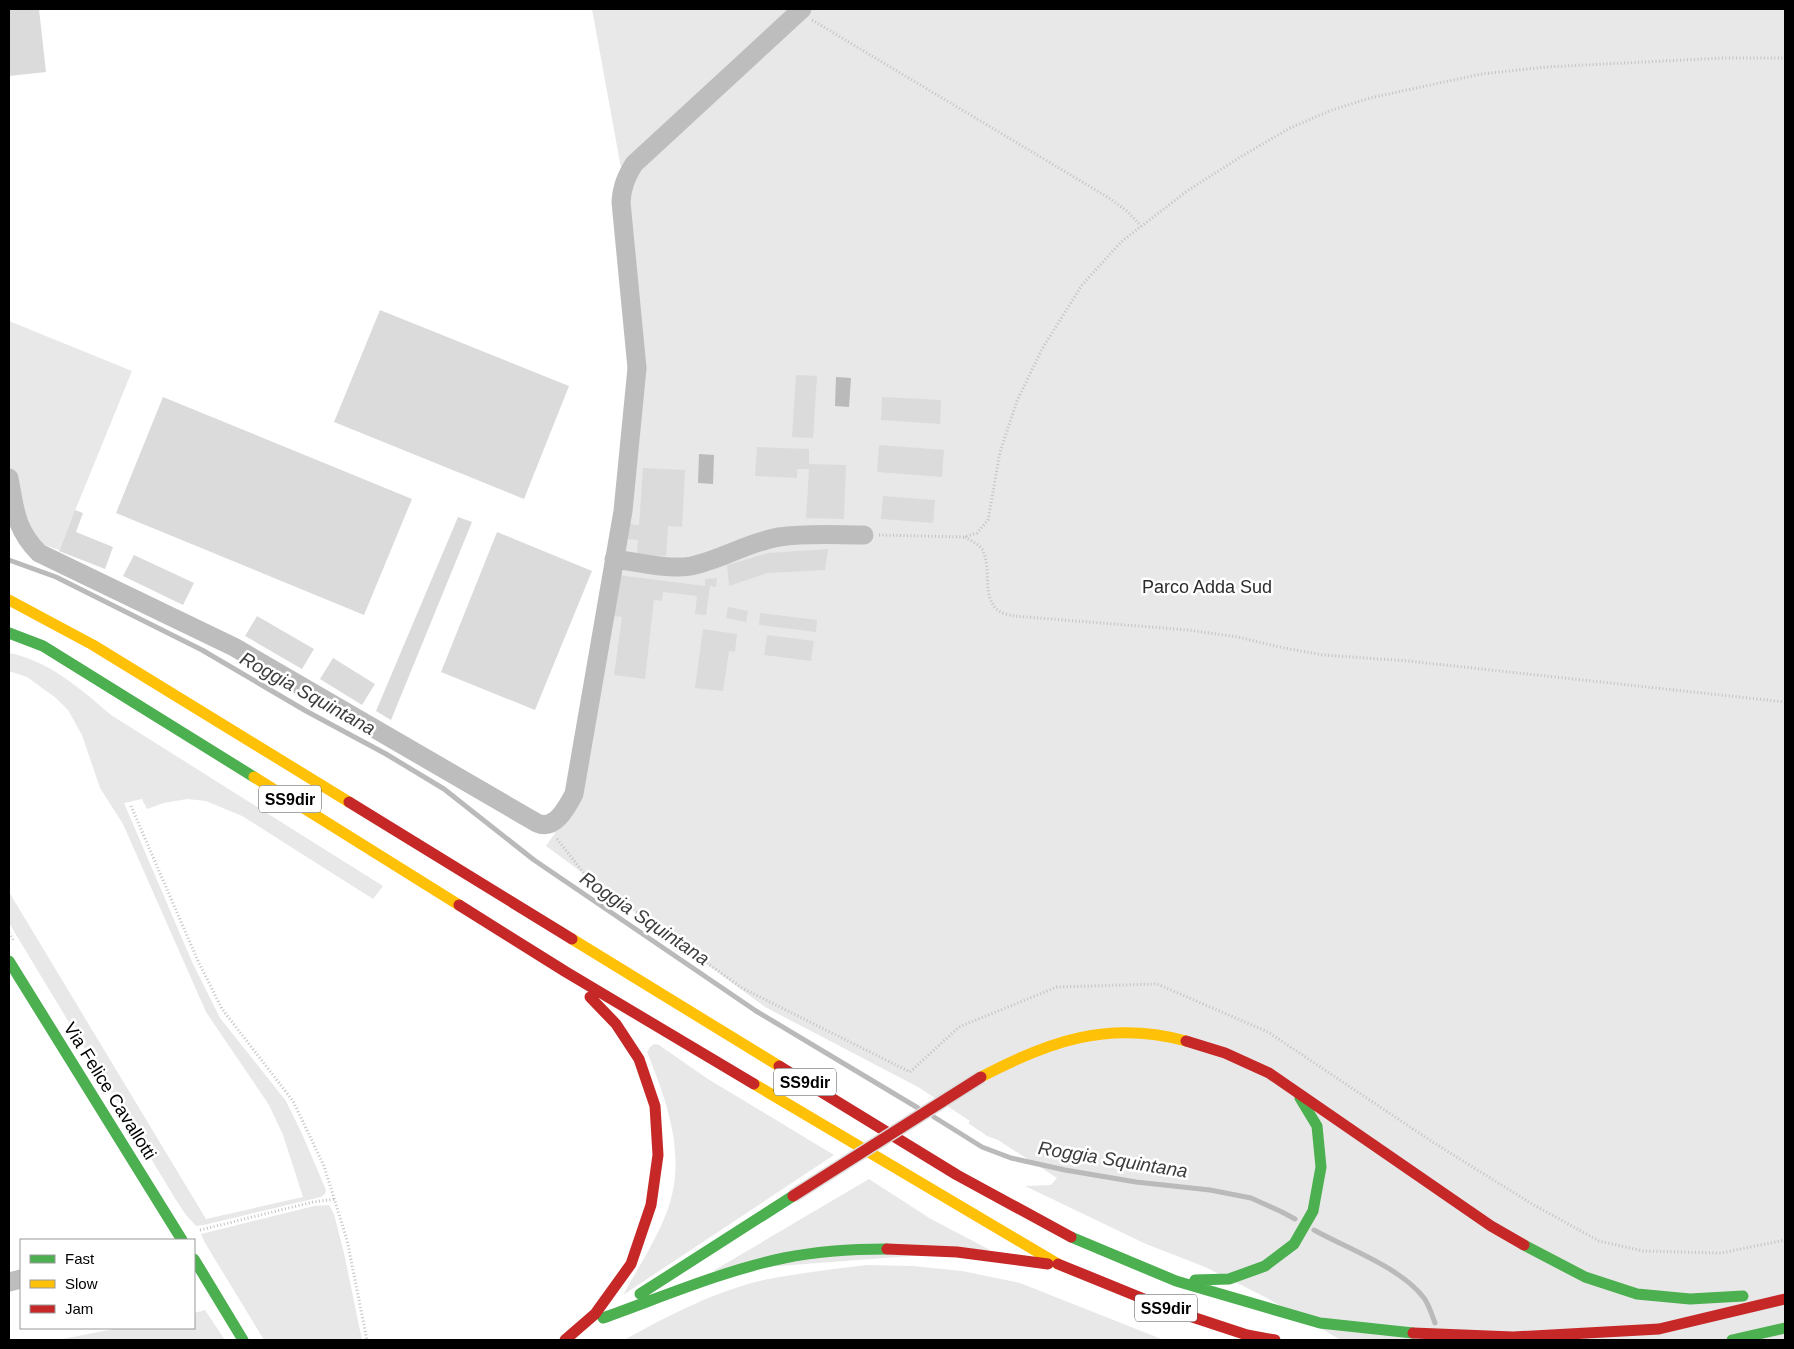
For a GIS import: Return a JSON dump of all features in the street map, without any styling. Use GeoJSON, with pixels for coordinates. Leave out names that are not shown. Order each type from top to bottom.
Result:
{"type":"FeatureCollection","features":[{"type":"Feature","properties":{"kind":"main road","name":"SS9dir"},"geometry":{"type":"LineString","coordinates":[[9,600],[93,645],[958,1175],[1061,1233],[1176,1281],[1320,1323],[1406,1333],[1513,1337],[1659,1329],[1785,1299]]}},
{"type":"Feature","properties":{"kind":"main road","name":"SS9dir"},"geometry":{"type":"LineString","coordinates":[[9,633],[42,646],[80,668],[566,972],[1059,1266],[1171,1310],[1247,1334],[1275,1340]]}},
{"type":"Feature","properties":{"kind":"main road","name":"Via Felice Cavallotti"},"geometry":{"type":"LineString","coordinates":[[9,961],[175,1239]]}},
{"type":"Feature","properties":{"kind":"main road"},"geometry":{"type":"LineString","coordinates":[[566,972],[616,1024],[639,1059],[655,1106],[658,1155],[651,1205],[630,1264],[595,1314],[566,1340]]}},
{"type":"Feature","properties":{"kind":"main road"},"geometry":{"type":"LineString","coordinates":[[566,1340],[981,1077],[1018,1057],[1062,1041],[1104,1033],[1153,1035],[1197,1043],[1269,1073],[1491,1226],[1535,1252],[1585,1277],[1637,1294],[1690,1299],[1785,1294]]}},
{"type":"Feature","properties":{"kind":"main road"},"geometry":{"type":"LineString","coordinates":[[1176,1281],[1229,1279],[1265,1266],[1294,1244],[1312,1211],[1321,1167],[1317,1126],[1296,1092]]}},
{"type":"Feature","properties":{"kind":"main road"},"geometry":{"type":"LineString","coordinates":[[603,1318],[702,1283],[777,1260],[841,1249],[915,1249],[980,1254],[1059,1266]]}},
{"type":"Feature","properties":{"kind":"main road"},"geometry":{"type":"LineString","coordinates":[[195,1261],[243,1340]]}},
{"type":"Feature","properties":{"kind":"main road"},"geometry":{"type":"LineString","coordinates":[[1732,1340],[1785,1328]]}},
{"type":"Feature","properties":{"kind":"street"},"geometry":{"type":"LineString","coordinates":[[9,478],[20,529],[28,542],[39,553],[234,647],[537,823],[546,825],[556,820],[565,810],[574,794],[622,511],[637,368],[621,202],[622,188],[626,176],[634,164],[801,10]]}},
{"type":"Feature","properties":{"kind":"street"},"geometry":{"type":"LineString","coordinates":[[614,559],[666,566],[689,566],[779,537],[864,535]]}},
{"type":"Feature","properties":{"kind":"path"},"geometry":{"type":"LineString","coordinates":[[801,10],[825,28],[1109,198],[1127,211],[1142,226]]}},
{"type":"Feature","properties":{"kind":"path"},"geometry":{"type":"LineString","coordinates":[[864,535],[964,537],[978,532],[988,520],[1000,452],[1017,401],[1042,350],[1082,285],[1122,242],[1187,191],[1282,133],[1332,110],[1370,98],[1481,74],[1536,68],[1722,58],[1785,58]]}},
{"type":"Feature","properties":{"kind":"path"},"geometry":{"type":"LineString","coordinates":[[964,537],[976,543],[983,551],[992,604],[1000,612],[1014,616],[1188,630],[1238,637],[1279,647],[1323,654],[1408,661],[1785,702]]}},
{"type":"Feature","properties":{"kind":"path"},"geometry":{"type":"LineString","coordinates":[[131,806],[198,961],[218,1002],[236,1029],[293,1101],[324,1166],[336,1199],[347,1240],[367,1340]]}},
{"type":"Feature","properties":{"kind":"path"},"geometry":{"type":"LineString","coordinates":[[546,825],[586,876],[742,988],[910,1072],[959,1027],[1057,988],[1157,984],[1268,1032],[1432,1141],[1532,1204],[1598,1241],[1643,1251],[1721,1253],[1785,1240]]}},
{"type":"Feature","properties":{"kind":"path"},"geometry":{"type":"LineString","coordinates":[[175,1239],[313,1202],[336,1199]]}},
{"type":"Feature","properties":{"kind":"green space","name":"Parco Adda Sud"},"geometry":{"type":"Polygon","coordinates":[[[592,9],[1785,9],[1785,1340],[1341,1340],[1263,1296],[1205,1267],[1146,1244],[1025,1186],[1051,1185],[1057,1178],[998,1140],[987,1136],[968,1123],[970,1121],[918,1087],[765,1007],[546,846],[578,800],[629,510],[627,201],[592,9]]]}},
{"type":"Feature","properties":{"kind":"green space"},"geometry":{"type":"Polygon","coordinates":[[[9,321],[132,371],[59,550],[42,544],[9,527],[9,321]]]}},
{"type":"Feature","properties":{"kind":"green space"},"geometry":{"type":"Polygon","coordinates":[[[9,653],[37,662],[64,677],[111,715],[383,886],[373,899],[242,816],[206,801],[187,799],[164,803],[147,809],[142,799],[124,803],[193,964],[220,1018],[286,1101],[326,1190],[325,1194],[321,1197],[196,1226],[176,1200],[9,923],[9,892],[206,1219],[303,1197],[283,1135],[269,1105],[206,1012],[123,824],[100,788],[82,735],[68,710],[56,698],[27,677],[9,671],[9,653]]]}},
{"type":"Feature","properties":{"kind":"green space"},"geometry":{"type":"Polygon","coordinates":[[[654,1044],[659,1045],[708,1079],[834,1155],[623,1295],[662,1224],[672,1193],[675,1173],[673,1132],[662,1092],[647,1052],[654,1044]]]}},
{"type":"Feature","properties":{"kind":"green space"},"geometry":{"type":"Polygon","coordinates":[[[869,1179],[931,1219],[990,1250],[713,1271],[869,1179]]]}},
{"type":"Feature","properties":{"kind":"green space"},"geometry":{"type":"Polygon","coordinates":[[[329,1205],[334,1214],[344,1253],[362,1340],[264,1340],[201,1234],[314,1206],[329,1205]]]}},
{"type":"Feature","properties":{"kind":"green space"},"geometry":{"type":"Polygon","coordinates":[[[867,1265],[913,1266],[962,1271],[1020,1283],[1164,1340],[624,1340],[694,1304],[749,1284],[768,1279],[867,1265]]]}},
{"type":"Feature","properties":{"kind":"green space"},"geometry":{"type":"Polygon","coordinates":[[[205,1310],[225,1340],[57,1340],[114,1329],[195,1329],[195,1313],[205,1310]]]}},
{"type":"Feature","properties":{"kind":"shaded area"},"geometry":{"type":"Polygon","coordinates":[[[836,377],[851,378],[849,407],[835,406],[836,377]]]}},
{"type":"Feature","properties":{"kind":"shaded area"},"geometry":{"type":"Polygon","coordinates":[[[699,454],[714,455],[713,484],[698,483],[699,454]]]}},
{"type":"Feature","properties":{"kind":"building"},"geometry":{"type":"Polygon","coordinates":[[[9,9],[39,9],[46,72],[9,76],[9,9]]]}},
{"type":"Feature","properties":{"kind":"building"},"geometry":{"type":"Polygon","coordinates":[[[380,310],[569,386],[524,499],[334,422],[380,310]]]}},
{"type":"Feature","properties":{"kind":"building"},"geometry":{"type":"Polygon","coordinates":[[[796,375],[817,376],[813,438],[792,437],[796,375]]]}},
{"type":"Feature","properties":{"kind":"building"},"geometry":{"type":"Polygon","coordinates":[[[163,397],[412,499],[364,615],[116,513],[163,397]]]}},
{"type":"Feature","properties":{"kind":"building"},"geometry":{"type":"Polygon","coordinates":[[[882,397],[941,400],[940,424],[881,420],[882,397]]]}},
{"type":"Feature","properties":{"kind":"building"},"geometry":{"type":"Polygon","coordinates":[[[879,445],[944,450],[942,477],[877,472],[879,445]]]}},
{"type":"Feature","properties":{"kind":"building"},"geometry":{"type":"Polygon","coordinates":[[[757,447],[809,449],[809,464],[846,465],[844,519],[806,518],[809,469],[797,469],[797,478],[755,476],[757,447]]]}},
{"type":"Feature","properties":{"kind":"building"},"geometry":{"type":"Polygon","coordinates":[[[643,468],[685,470],[682,527],[668,526],[666,556],[637,555],[638,540],[627,539],[629,524],[639,525],[643,468]]]}},
{"type":"Feature","properties":{"kind":"building"},"geometry":{"type":"Polygon","coordinates":[[[883,496],[935,500],[933,523],[881,519],[883,496]]]}},
{"type":"Feature","properties":{"kind":"building"},"geometry":{"type":"Polygon","coordinates":[[[75,510],[83,513],[76,532],[113,547],[105,569],[59,551],[75,510]]]}},
{"type":"Feature","properties":{"kind":"building"},"geometry":{"type":"Polygon","coordinates":[[[458,517],[472,522],[391,720],[376,711],[458,517]]]}},
{"type":"Feature","properties":{"kind":"building"},"geometry":{"type":"Polygon","coordinates":[[[497,532],[592,571],[535,710],[441,672],[497,532]]]}},
{"type":"Feature","properties":{"kind":"building"},"geometry":{"type":"Polygon","coordinates":[[[828,549],[825,570],[768,573],[729,586],[727,565],[768,553],[828,549]]]}},
{"type":"Feature","properties":{"kind":"building"},"geometry":{"type":"Polygon","coordinates":[[[134,555],[194,583],[183,605],[123,576],[134,555]]]}},
{"type":"Feature","properties":{"kind":"building"},"geometry":{"type":"Polygon","coordinates":[[[618,575],[705,586],[705,579],[717,578],[716,587],[710,586],[706,615],[695,614],[697,596],[663,592],[662,601],[654,600],[645,679],[614,675],[622,617],[613,616],[618,575]]]}},
{"type":"Feature","properties":{"kind":"building"},"geometry":{"type":"Polygon","coordinates":[[[728,607],[748,611],[746,622],[726,618],[728,607]]]}},
{"type":"Feature","properties":{"kind":"building"},"geometry":{"type":"Polygon","coordinates":[[[760,613],[817,620],[816,632],[759,625],[760,613]]]}},
{"type":"Feature","properties":{"kind":"building"},"geometry":{"type":"Polygon","coordinates":[[[257,616],[314,649],[302,669],[245,636],[257,616]]]}},
{"type":"Feature","properties":{"kind":"building"},"geometry":{"type":"Polygon","coordinates":[[[703,629],[737,634],[735,652],[729,651],[723,691],[695,688],[703,629]]]}},
{"type":"Feature","properties":{"kind":"building"},"geometry":{"type":"Polygon","coordinates":[[[767,635],[814,641],[811,661],[764,655],[767,635]]]}},
{"type":"Feature","properties":{"kind":"building"},"geometry":{"type":"Polygon","coordinates":[[[333,658],[375,684],[362,705],[320,679],[333,658]]]}},
{"type":"Feature","properties":{"kind":"waterway","name":"Roggia Squintana"},"geometry":{"type":"LineString","coordinates":[[9,560],[56,577],[202,650],[306,711],[386,754],[444,789],[534,860],[756,1011],[918,1108]]}},
{"type":"Feature","properties":{"kind":"waterway","name":"Roggia Squintana"},"geometry":{"type":"LineString","coordinates":[[934,1117],[982,1147],[1011,1158],[1065,1170],[1136,1182],[1210,1190],[1251,1198],[1295,1219]]}},
{"type":"Feature","properties":{"kind":"waterway","name":"Roggia Squintana"},"geometry":{"type":"LineString","coordinates":[[1314,1230],[1388,1268],[1401,1277],[1424,1298],[1435,1323]]}},
{"type":"Feature","properties":{"kind":"traffic: fast"},"geometry":{"type":"LineString","coordinates":[[9,633],[43,646],[254,777]]}},
{"type":"Feature","properties":{"kind":"traffic: fast"},"geometry":{"type":"LineString","coordinates":[[9,961],[181,1239]]}},
{"type":"Feature","properties":{"kind":"traffic: fast"},"geometry":{"type":"LineString","coordinates":[[1195,1280],[1229,1279],[1265,1266],[1294,1244],[1313,1211],[1321,1167],[1317,1126],[1300,1098]]}},
{"type":"Feature","properties":{"kind":"traffic: fast"},"geometry":{"type":"LineString","coordinates":[[640,1294],[793,1196]]}},
{"type":"Feature","properties":{"kind":"traffic: fast"},"geometry":{"type":"LineString","coordinates":[[1071,1237],[1176,1281],[1320,1323],[1413,1333]]}},
{"type":"Feature","properties":{"kind":"traffic: fast"},"geometry":{"type":"LineString","coordinates":[[1524,1245],[1585,1277],[1637,1294],[1690,1299],[1743,1296]]}},
{"type":"Feature","properties":{"kind":"traffic: fast"},"geometry":{"type":"LineString","coordinates":[[603,1318],[692,1285],[761,1263],[823,1252],[887,1249]]}},
{"type":"Feature","properties":{"kind":"traffic: fast"},"geometry":{"type":"LineString","coordinates":[[195,1261],[243,1340]]}},
{"type":"Feature","properties":{"kind":"traffic: fast"},"geometry":{"type":"LineString","coordinates":[[1732,1340],[1785,1328]]}},
{"type":"Feature","properties":{"kind":"traffic: slow"},"geometry":{"type":"LineString","coordinates":[[9,600],[93,645],[349,802]]}},
{"type":"Feature","properties":{"kind":"traffic: slow"},"geometry":{"type":"LineString","coordinates":[[254,777],[459,905]]}},
{"type":"Feature","properties":{"kind":"traffic: slow"},"geometry":{"type":"LineString","coordinates":[[572,939],[779,1066]]}},
{"type":"Feature","properties":{"kind":"traffic: slow"},"geometry":{"type":"LineString","coordinates":[[981,1077],[1031,1053],[1055,1044],[1080,1038],[1105,1034],[1131,1033],[1158,1035],[1186,1041]]}},
{"type":"Feature","properties":{"kind":"traffic: slow"},"geometry":{"type":"LineString","coordinates":[[754,1084],[1058,1264]]}},
{"type":"Feature","properties":{"kind":"traffic: jam"},"geometry":{"type":"LineString","coordinates":[[349,802],[572,939]]}},
{"type":"Feature","properties":{"kind":"traffic: jam"},"geometry":{"type":"LineString","coordinates":[[459,905],[566,972],[754,1084]]}},
{"type":"Feature","properties":{"kind":"traffic: jam"},"geometry":{"type":"LineString","coordinates":[[565,1340],[595,1314],[631,1264],[651,1205],[658,1155],[655,1106],[639,1059],[616,1024],[590,997]]}},
{"type":"Feature","properties":{"kind":"traffic: jam"},"geometry":{"type":"LineString","coordinates":[[1186,1041],[1225,1053],[1269,1073],[1491,1226],[1524,1245]]}},
{"type":"Feature","properties":{"kind":"traffic: jam"},"geometry":{"type":"LineString","coordinates":[[779,1066],[957,1175],[1071,1237]]}},
{"type":"Feature","properties":{"kind":"traffic: jam"},"geometry":{"type":"LineString","coordinates":[[793,1196],[981,1077]]}},
{"type":"Feature","properties":{"kind":"traffic: jam"},"geometry":{"type":"LineString","coordinates":[[887,1249],[957,1252],[1048,1264]]}},
{"type":"Feature","properties":{"kind":"traffic: jam"},"geometry":{"type":"LineString","coordinates":[[1058,1264],[1171,1310],[1247,1335],[1275,1340]]}},
{"type":"Feature","properties":{"kind":"traffic: jam"},"geometry":{"type":"LineString","coordinates":[[1413,1333],[1513,1337],[1659,1329],[1785,1299]]}}]}
